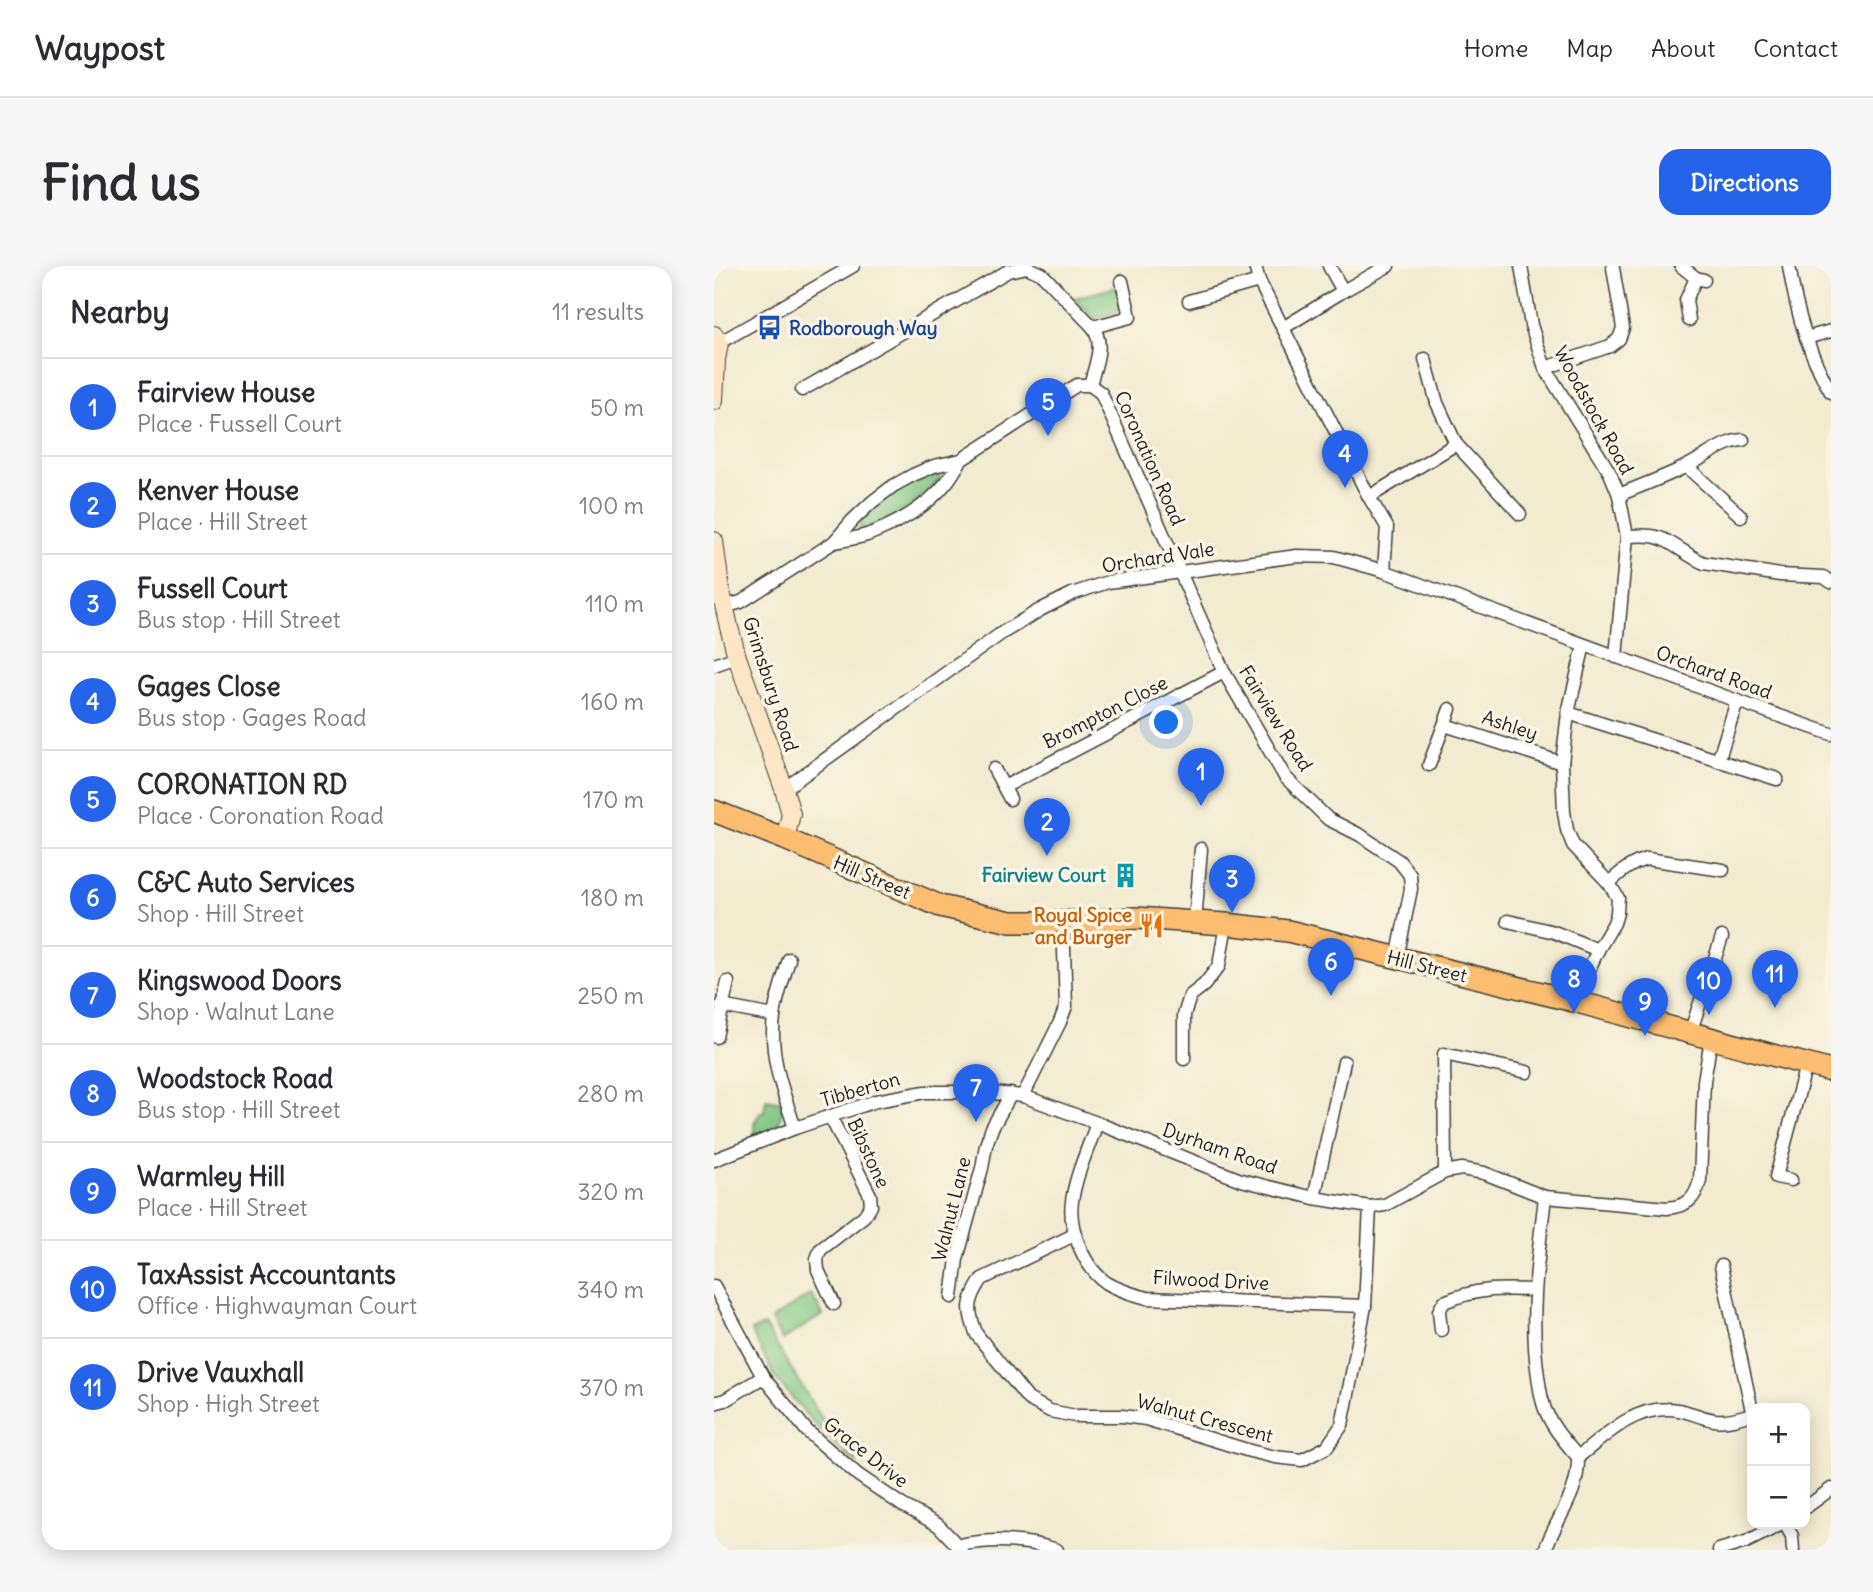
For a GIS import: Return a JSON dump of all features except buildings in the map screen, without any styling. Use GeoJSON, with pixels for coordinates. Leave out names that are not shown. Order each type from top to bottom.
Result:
{"type":"FeatureCollection","features":[{"type":"Feature","properties":{"kind":"main road","name":"Hill Street"},"geometry":{"type":"LineString","coordinates":[[714,811],[940,906],[1011,922],[1136,918],[1289,931],[1574,1001],[1831,1071]]}},
{"type":"Feature","properties":{"kind":"street"},"geometry":{"type":"LineString","coordinates":[[714,401],[716,338],[853,266]]}},
{"type":"Feature","properties":{"kind":"street"},"geometry":{"type":"LineString","coordinates":[[1255,266],[1259,281],[1369,497],[1387,527],[1384,570]]}},
{"type":"Feature","properties":{"kind":"street"},"geometry":{"type":"LineString","coordinates":[[1329,266],[1343,291]]}},
{"type":"Feature","properties":{"kind":"street"},"geometry":{"type":"LineString","coordinates":[[1283,328],[1388,266]]}},
{"type":"Feature","properties":{"kind":"street","name":"Woodstock Road"},"geometry":{"type":"LineString","coordinates":[[1521,266],[1531,326],[1545,368],[1610,472],[1619,495],[1626,536],[1616,657]]}},
{"type":"Feature","properties":{"kind":"street"},"geometry":{"type":"LineString","coordinates":[[1681,266],[1700,279],[1686,300],[1689,320]]}},
{"type":"Feature","properties":{"kind":"street"},"geometry":{"type":"LineString","coordinates":[[1788,266],[1806,338],[1820,374],[1831,392]]}},
{"type":"Feature","properties":{"kind":"street"},"geometry":{"type":"LineString","coordinates":[[802,390],[1008,271],[1027,267],[1042,274],[1098,335],[1100,346],[1090,384]]}},
{"type":"Feature","properties":{"kind":"street"},"geometry":{"type":"LineString","coordinates":[[1545,368],[1610,346],[1619,339],[1623,328],[1613,268]]}},
{"type":"Feature","properties":{"kind":"street"},"geometry":{"type":"LineString","coordinates":[[1093,327],[1130,317],[1122,281]]}},
{"type":"Feature","properties":{"kind":"street"},"geometry":{"type":"LineString","coordinates":[[1189,301],[1259,281]]}},
{"type":"Feature","properties":{"kind":"street"},"geometry":{"type":"LineString","coordinates":[[1806,338],[1831,331]]}},
{"type":"Feature","properties":{"kind":"street"},"geometry":{"type":"LineString","coordinates":[[1425,359],[1437,403],[1456,444],[1520,514]]}},
{"type":"Feature","properties":{"kind":"street","name":"Coronation Road"},"geometry":{"type":"LineString","coordinates":[[724,607],[741,602],[834,542],[853,520],[893,486],[934,466],[961,460],[1077,386],[1090,384],[1101,393],[1180,572]]}},
{"type":"Feature","properties":{"kind":"street"},"geometry":{"type":"LineString","coordinates":[[1619,495],[1687,467],[1724,437],[1733,441],[1743,440]]}},
{"type":"Feature","properties":{"kind":"street"},"geometry":{"type":"LineString","coordinates":[[1369,497],[1456,444]]}},
{"type":"Feature","properties":{"kind":"street","name":"Coronation Road"},"geometry":{"type":"LineString","coordinates":[[834,542],[866,535],[891,525],[912,512],[930,500],[946,484],[961,460]]}},
{"type":"Feature","properties":{"kind":"street"},"geometry":{"type":"LineString","coordinates":[[1687,467],[1741,516]]}},
{"type":"Feature","properties":{"kind":"street"},"geometry":{"type":"LineString","coordinates":[[1626,536],[1652,536],[1664,540],[1704,563],[1780,575],[1824,577],[1831,582]]}},
{"type":"Feature","properties":{"kind":"street","name":"Grimsbury Road"},"geometry":{"type":"LineString","coordinates":[[714,541],[724,607],[737,657],[791,814],[785,839]]}},
{"type":"Feature","properties":{"kind":"street","name":"Orchard Vale"},"geometry":{"type":"LineString","coordinates":[[784,789],[991,641],[1040,610],[1072,594],[1108,582],[1297,556],[1334,557],[1384,570],[1584,645]]}},
{"type":"Feature","properties":{"kind":"street","name":"Fairview Road"},"geometry":{"type":"LineString","coordinates":[[1180,572],[1224,672],[1285,776],[1328,819],[1360,835],[1399,861],[1410,875],[1411,889],[1398,959]]}},
{"type":"Feature","properties":{"kind":"street"},"geometry":{"type":"LineString","coordinates":[[1574,1001],[1618,913],[1618,898],[1609,883],[1573,845],[1564,812],[1562,763],[1568,713],[1584,645]]}},
{"type":"Feature","properties":{"kind":"street","name":"Orchard Road"},"geometry":{"type":"LineString","coordinates":[[1584,645],[1831,734]]}},
{"type":"Feature","properties":{"kind":"street"},"geometry":{"type":"LineString","coordinates":[[714,665],[737,657]]}},
{"type":"Feature","properties":{"kind":"street","name":"Brompton Close"},"geometry":{"type":"LineString","coordinates":[[1004,787],[1224,672]]}},
{"type":"Feature","properties":{"kind":"street"},"geometry":{"type":"LineString","coordinates":[[1718,761],[1737,701]]}},
{"type":"Feature","properties":{"kind":"street"},"geometry":{"type":"LineString","coordinates":[[1429,765],[1450,709]]}},
{"type":"Feature","properties":{"kind":"street"},"geometry":{"type":"LineString","coordinates":[[1568,713],[1777,779]]}},
{"type":"Feature","properties":{"kind":"street","name":"Ashley"},"geometry":{"type":"LineString","coordinates":[[1445,724],[1562,763]]}},
{"type":"Feature","properties":{"kind":"street"},"geometry":{"type":"LineString","coordinates":[[994,769],[1010,799]]}},
{"type":"Feature","properties":{"kind":"street"},"geometry":{"type":"LineString","coordinates":[[1195,922],[1201,849]]}},
{"type":"Feature","properties":{"kind":"street"},"geometry":{"type":"LineString","coordinates":[[1609,883],[1626,867],[1647,859],[1723,870]]}},
{"type":"Feature","properties":{"kind":"street"},"geometry":{"type":"LineString","coordinates":[[1508,921],[1554,932],[1598,950]]}},
{"type":"Feature","properties":{"kind":"street","name":"Walnut Lane"},"geometry":{"type":"LineString","coordinates":[[952,1297],[957,1259],[992,1128],[1017,1095],[1060,1022],[1066,1006],[1063,922]]}},
{"type":"Feature","properties":{"kind":"street"},"geometry":{"type":"LineString","coordinates":[[1184,1059],[1184,1015],[1190,996],[1204,985],[1219,966],[1226,924]]}},
{"type":"Feature","properties":{"kind":"street"},"geometry":{"type":"LineString","coordinates":[[1690,1033],[1722,937]]}},
{"type":"Feature","properties":{"kind":"street"},"geometry":{"type":"LineString","coordinates":[[789,959],[774,1016],[773,1045],[778,1078],[795,1128]]}},
{"type":"Feature","properties":{"kind":"street"},"geometry":{"type":"LineString","coordinates":[[716,1037],[728,982]]}},
{"type":"Feature","properties":{"kind":"street"},"geometry":{"type":"LineString","coordinates":[[721,1006],[774,1016]]}},
{"type":"Feature","properties":{"kind":"street"},"geometry":{"type":"LineString","coordinates":[[1527,1072],[1444,1054],[1445,1172],[1462,1169],[1484,1173],[1545,1197],[1680,1207],[1691,1200],[1700,1180],[1704,1081],[1711,1039]]}},
{"type":"Feature","properties":{"kind":"street"},"geometry":{"type":"LineString","coordinates":[[1314,1198],[1345,1062]]}},
{"type":"Feature","properties":{"kind":"street"},"geometry":{"type":"LineString","coordinates":[[1791,1180],[1776,1177],[1806,1065]]}},
{"type":"Feature","properties":{"kind":"street","name":"Tibberton"},"geometry":{"type":"LineString","coordinates":[[714,1160],[795,1128],[876,1101],[925,1091],[982,1091],[1017,1095]]}},
{"type":"Feature","properties":{"kind":"street","name":"Dyrham Road"},"geometry":{"type":"LineString","coordinates":[[1017,1095],[1097,1123],[1241,1180],[1314,1198],[1370,1207],[1385,1205],[1445,1172]]}},
{"type":"Feature","properties":{"kind":"street","name":"Bibstone"},"geometry":{"type":"LineString","coordinates":[[831,1116],[870,1195],[871,1206],[864,1216],[820,1250],[818,1270],[834,1304]]}},
{"type":"Feature","properties":{"kind":"street","name":"Filwood Drive"},"geometry":{"type":"LineString","coordinates":[[1097,1123],[1077,1178],[1071,1205],[1074,1235],[1085,1259],[1104,1281],[1124,1292],[1147,1298],[1365,1306]]}},
{"type":"Feature","properties":{"kind":"street"},"geometry":{"type":"LineString","coordinates":[[1545,1197],[1534,1290],[1534,1348],[1542,1401],[1550,1421],[1578,1457],[1579,1472],[1576,1485],[1545,1550]]}},
{"type":"Feature","properties":{"kind":"street","name":"Walnut Crescent"},"geometry":{"type":"LineString","coordinates":[[1074,1235],[982,1279],[969,1306],[977,1335],[1028,1399],[1050,1411],[1075,1416],[1146,1419],[1250,1451],[1302,1460],[1327,1447],[1342,1425],[1365,1306],[1370,1207]]}},
{"type":"Feature","properties":{"kind":"street"},"geometry":{"type":"LineString","coordinates":[[1721,1266],[1750,1403]]}},
{"type":"Feature","properties":{"kind":"street","name":"Grace Drive"},"geometry":{"type":"LineString","coordinates":[[714,1286],[763,1377],[807,1431],[859,1475],[902,1505],[938,1525],[960,1548],[985,1540],[1019,1541],[1057,1550]]}},
{"type":"Feature","properties":{"kind":"street"},"geometry":{"type":"LineString","coordinates":[[1441,1331],[1438,1311],[1444,1302],[1461,1295],[1490,1289],[1534,1290]]}},
{"type":"Feature","properties":{"kind":"street"},"geometry":{"type":"LineString","coordinates":[[714,1403],[763,1377]]}},
{"type":"Feature","properties":{"kind":"street"},"geometry":{"type":"LineString","coordinates":[[1578,1457],[1617,1426],[1643,1413],[1668,1408],[1713,1420],[1727,1420],[1747,1414]]}},
{"type":"Feature","properties":{"kind":"street"},"geometry":{"type":"LineString","coordinates":[[1810,1504],[1831,1489]]}},
{"type":"Feature","properties":{"kind":"street"},"geometry":{"type":"LineString","coordinates":[[1719,1550],[1746,1542],[1773,1529]]}},
{"type":"Feature","properties":{"kind":"street"},"geometry":{"type":"LineString","coordinates":[[1787,1529],[1792,1536],[1793,1550]]}},
{"type":"Feature","properties":{"kind":"green space"},"geometry":{"type":"Polygon","coordinates":[[[1117,287],[1121,304],[1117,312],[1095,319],[1074,298],[1117,287]]]}},
{"type":"Feature","properties":{"kind":"green space"},"geometry":{"type":"Polygon","coordinates":[[[935,472],[940,473],[940,479],[915,502],[866,529],[859,526],[870,509],[880,501],[903,486],[935,472]]]}},
{"type":"Feature","properties":{"kind":"green space"},"geometry":{"type":"Polygon","coordinates":[[[766,1099],[782,1102],[781,1116],[773,1128],[755,1135],[754,1122],[760,1112],[764,1112],[766,1099]]]}},
{"type":"Feature","properties":{"kind":"green space"},"geometry":{"type":"Polygon","coordinates":[[[811,1294],[823,1315],[782,1340],[771,1320],[811,1294]]]}},
{"type":"Feature","properties":{"kind":"green space"},"geometry":{"type":"Polygon","coordinates":[[[764,1325],[819,1414],[859,1464],[846,1456],[776,1379],[751,1331],[764,1325]]]}},
{"type":"Feature","properties":{"kind":"place","name":"Rodborough Way"},"geometry":{"type":"Point","coordinates":[769,328]}},
{"type":"Feature","properties":{"kind":"place","name":"CORONATION RD"},"geometry":{"type":"Point","coordinates":[1048,436]}},
{"type":"Feature","properties":{"kind":"place","name":"Gages Close"},"geometry":{"type":"Point","coordinates":[1345,488]}},
{"type":"Feature","properties":{"kind":"place","name":"Fairview House"},"geometry":{"type":"Point","coordinates":[1201,806]}},
{"type":"Feature","properties":{"kind":"place","name":"Kenver House"},"geometry":{"type":"Point","coordinates":[1047,856]}},
{"type":"Feature","properties":{"kind":"place","name":"Fairview Court"},"geometry":{"type":"Point","coordinates":[1126,875]}},
{"type":"Feature","properties":{"kind":"place","name":"Fussell Court"},"geometry":{"type":"Point","coordinates":[1232,913]}},
{"type":"Feature","properties":{"kind":"place","name":"Royal Spice and Burger"},"geometry":{"type":"Point","coordinates":[1152,926]}},
{"type":"Feature","properties":{"kind":"place","name":"C&C Auto Services"},"geometry":{"type":"Point","coordinates":[1331,996]}},
{"type":"Feature","properties":{"kind":"place","name":"Drive Vauxhall"},"geometry":{"type":"Point","coordinates":[1775,1008]}},
{"type":"Feature","properties":{"kind":"place","name":"Woodstock Road"},"geometry":{"type":"Point","coordinates":[1574,1013]}},
{"type":"Feature","properties":{"kind":"place","name":"TaxAssist Accountants"},"geometry":{"type":"Point","coordinates":[1709,1015]}},
{"type":"Feature","properties":{"kind":"place","name":"Warmley Hill"},"geometry":{"type":"Point","coordinates":[1645,1036]}},
{"type":"Feature","properties":{"kind":"place","name":"Kingswood Doors"},"geometry":{"type":"Point","coordinates":[976,1122]}}]}
